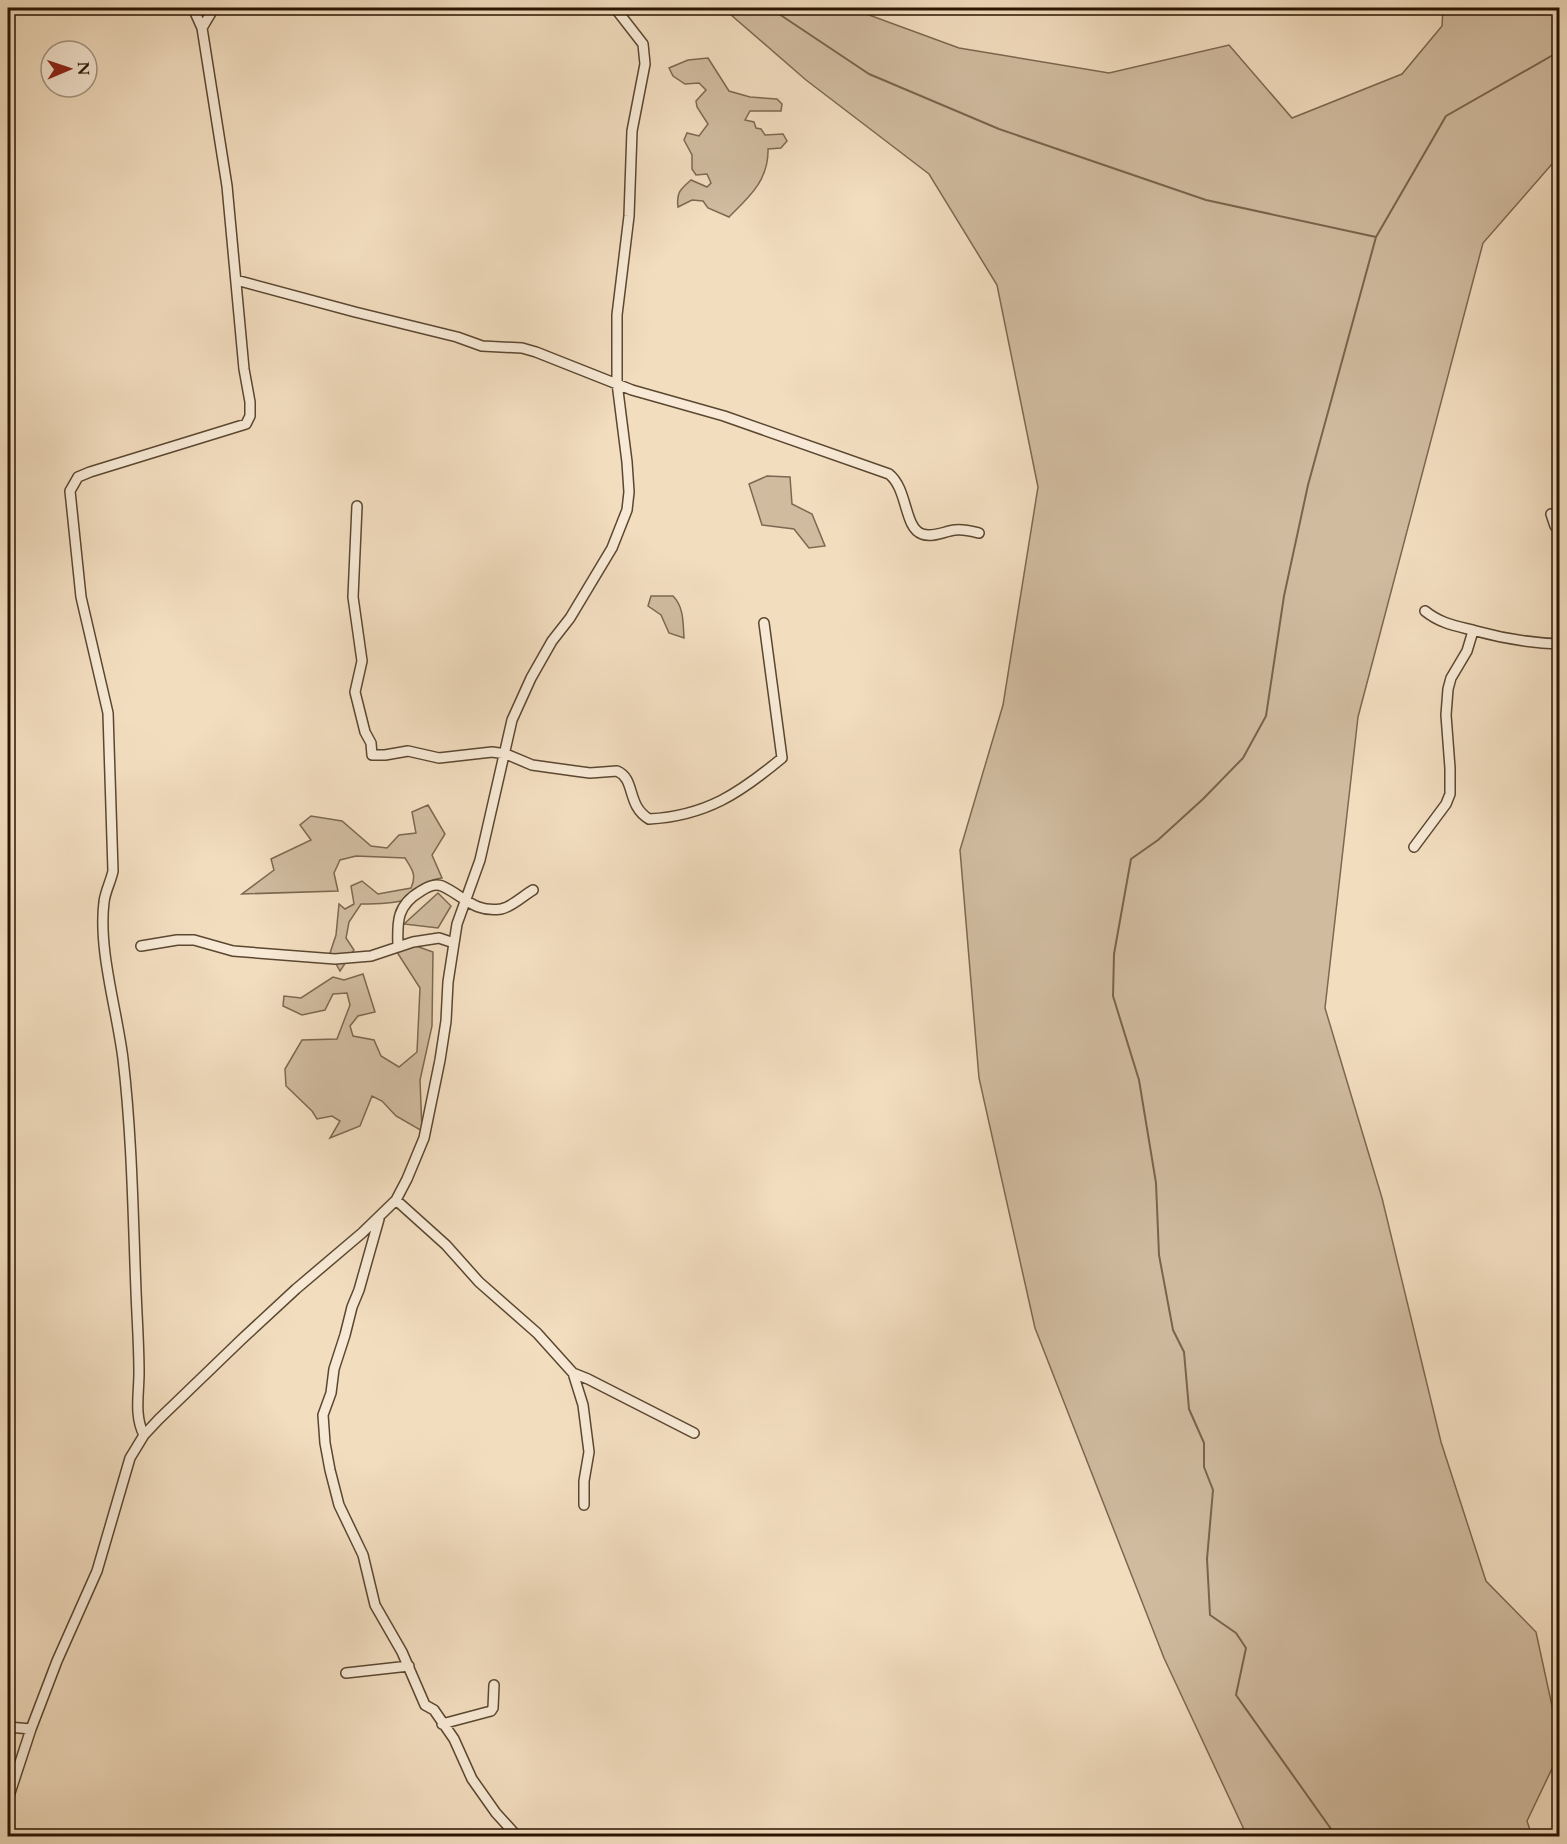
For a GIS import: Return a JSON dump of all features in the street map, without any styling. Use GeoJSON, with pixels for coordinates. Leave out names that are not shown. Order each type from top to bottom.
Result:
{"type":"FeatureCollection","features":[{"type":"Feature","properties":{"kind":"street"},"geometry":{"type":"LineString","coordinates":[[144,1435],[138,1424],[137,1411],[139,1371],[127,1104],[103,913],[104,898],[113,871],[108,714],[81,597],[70,491],[78,477],[90,472],[246,424],[250,416],[226,178],[202,28],[193,8]]}},
{"type":"Feature","properties":{"kind":"street"},"geometry":{"type":"LineString","coordinates":[[202,28],[214,8]]}},
{"type":"Feature","properties":{"kind":"street"},"geometry":{"type":"LineString","coordinates":[[8,1798],[57,1661],[98,1571],[130,1458],[144,1435],[296,1288],[355,1240],[396,1200],[424,1138],[442,1051],[453,943],[464,900],[480,860],[512,720],[552,640],[570,618],[602,566],[617,537],[627,510],[629,492],[627,462],[616,383],[617,315],[629,216],[632,131],[645,64],[643,44],[615,8]]}},
{"type":"Feature","properties":{"kind":"street"},"geometry":{"type":"LineString","coordinates":[[236,280],[457,337],[482,346],[522,348],[650,396],[724,416],[889,474],[900,486],[916,532],[929,536],[957,530],[979,533]]}},
{"type":"Feature","properties":{"kind":"street"},"geometry":{"type":"LineString","coordinates":[[357,506],[353,597],[362,661],[355,692],[365,732],[371,743],[372,755],[401,751],[418,752],[439,758],[492,752],[506,754],[532,765],[590,773],[617,771],[623,774],[629,783],[630,792],[638,809],[649,819],[712,806],[754,782],[782,758],[764,623]]}},
{"type":"Feature","properties":{"kind":"street"},"geometry":{"type":"LineString","coordinates":[[1551,514],[1555,526],[1560,529]]}},
{"type":"Feature","properties":{"kind":"street"},"geometry":{"type":"LineString","coordinates":[[1425,611],[1433,618],[1453,627],[1512,641],[1560,644]]}},
{"type":"Feature","properties":{"kind":"street"},"geometry":{"type":"LineString","coordinates":[[1414,847],[1446,804],[1450,794],[1446,715],[1448,689],[1451,678],[1467,651],[1473,630]]}},
{"type":"Feature","properties":{"kind":"street"},"geometry":{"type":"LineString","coordinates":[[398,946],[397,921],[403,905],[414,894],[428,886],[440,885],[477,908],[503,909],[533,890]]}},
{"type":"Feature","properties":{"kind":"street"},"geometry":{"type":"LineString","coordinates":[[141,946],[177,940],[194,940],[233,951],[299,954],[335,959],[370,956],[398,946],[439,938],[453,943]]}},
{"type":"Feature","properties":{"kind":"street"},"geometry":{"type":"LineString","coordinates":[[396,1200],[446,1245],[479,1282],[537,1333],[573,1373],[583,1405],[589,1452],[584,1481],[584,1505]]}},
{"type":"Feature","properties":{"kind":"street"},"geometry":{"type":"LineString","coordinates":[[379,1216],[323,1415],[323,1429],[339,1505],[363,1555],[375,1605],[409,1666],[425,1705],[434,1710],[454,1740],[472,1779],[496,1813],[517,1836]]}},
{"type":"Feature","properties":{"kind":"street"},"geometry":{"type":"LineString","coordinates":[[573,1373],[694,1433]]}},
{"type":"Feature","properties":{"kind":"street"},"geometry":{"type":"LineString","coordinates":[[346,1673],[409,1666]]}},
{"type":"Feature","properties":{"kind":"street"},"geometry":{"type":"LineString","coordinates":[[442,1724],[491,1711],[494,1684]]}},
{"type":"Feature","properties":{"kind":"street"},"geometry":{"type":"LineString","coordinates":[[8,1727],[31,1729]]}},
{"type":"Feature","properties":{"kind":"shaded area"},"geometry":{"type":"Polygon","coordinates":[[[723,8],[850,8],[959,48],[1109,73],[1229,45],[1292,118],[1402,74],[1442,26],[1443,8],[1559,8],[1559,156],[1483,243],[1358,717],[1325,1008],[1382,1198],[1441,1442],[1486,1581],[1536,1632],[1559,1738],[1559,1754],[1527,1821],[1532,1836],[1247,1836],[1164,1658],[1035,1328],[979,1078],[960,850],[1003,705],[1038,487],[997,285],[929,174],[806,80],[723,8]]]}},
{"type":"Feature","properties":{"kind":"shaded area"},"geometry":{"type":"Polygon","coordinates":[[[708,58],[729,91],[750,97],[777,99],[782,104],[781,111],[750,111],[745,120],[754,122],[756,128],[761,129],[765,135],[783,134],[787,141],[781,148],[768,149],[765,170],[761,179],[750,195],[729,217],[708,208],[703,201],[692,200],[678,207],[680,191],[691,180],[707,187],[711,183],[707,174],[696,175],[692,169],[692,155],[684,140],[687,133],[699,136],[708,124],[697,107],[696,101],[706,90],[699,83],[685,84],[673,76],[669,68],[688,60],[708,58]]]}},
{"type":"Feature","properties":{"kind":"shaded area"},"geometry":{"type":"Polygon","coordinates":[[[767,476],[790,477],[792,504],[812,514],[825,546],[809,548],[794,529],[762,525],[749,484],[767,476]]]}},
{"type":"Feature","properties":{"kind":"shaded area"},"geometry":{"type":"Polygon","coordinates":[[[651,596],[673,596],[677,600],[682,616],[684,638],[669,633],[661,615],[648,606],[651,596]]]}},
{"type":"Feature","properties":{"kind":"shaded area"},"geometry":{"type":"Polygon","coordinates":[[[428,805],[445,834],[432,855],[442,878],[429,882],[405,900],[361,904],[349,922],[346,938],[354,950],[340,971],[330,953],[336,935],[339,904],[345,909],[354,904],[351,886],[362,881],[378,894],[411,888],[414,876],[405,858],[356,856],[340,860],[334,873],[338,891],[242,894],[274,870],[271,859],[311,840],[300,825],[311,816],[342,821],[371,846],[387,848],[399,835],[416,833],[412,812],[428,805]]]}},
{"type":"Feature","properties":{"kind":"shaded area"},"geometry":{"type":"Polygon","coordinates":[[[438,893],[451,906],[438,928],[404,924],[438,893]]]}},
{"type":"Feature","properties":{"kind":"shaded area"},"geometry":{"type":"Polygon","coordinates":[[[416,946],[433,952],[432,1026],[420,1080],[422,1131],[396,1116],[382,1101],[372,1096],[360,1126],[330,1138],[340,1121],[332,1116],[317,1119],[312,1111],[286,1086],[285,1069],[302,1040],[337,1039],[350,1005],[347,993],[333,994],[325,1010],[302,1015],[283,1006],[284,996],[301,998],[333,977],[344,980],[363,974],[375,1012],[358,1016],[350,1026],[353,1036],[374,1040],[381,1056],[399,1067],[417,1052],[420,988],[395,949],[416,946]]]}},
{"type":"Feature","properties":{"kind":"waterway"},"geometry":{"type":"LineString","coordinates":[[770,8],[869,74],[999,129],[1206,200],[1376,237]]}},
{"type":"Feature","properties":{"kind":"waterway"},"geometry":{"type":"LineString","coordinates":[[1336,1836],[1236,1695],[1246,1648],[1236,1633],[1210,1615],[1207,1559],[1213,1490],[1204,1467],[1204,1443],[1189,1409],[1184,1352],[1173,1330],[1159,1255],[1156,1183],[1139,1080],[1113,996],[1114,954],[1131,859],[1158,840],[1243,758],[1266,716],[1284,596],[1308,485],[1376,237],[1446,116],[1560,51]]}}]}
